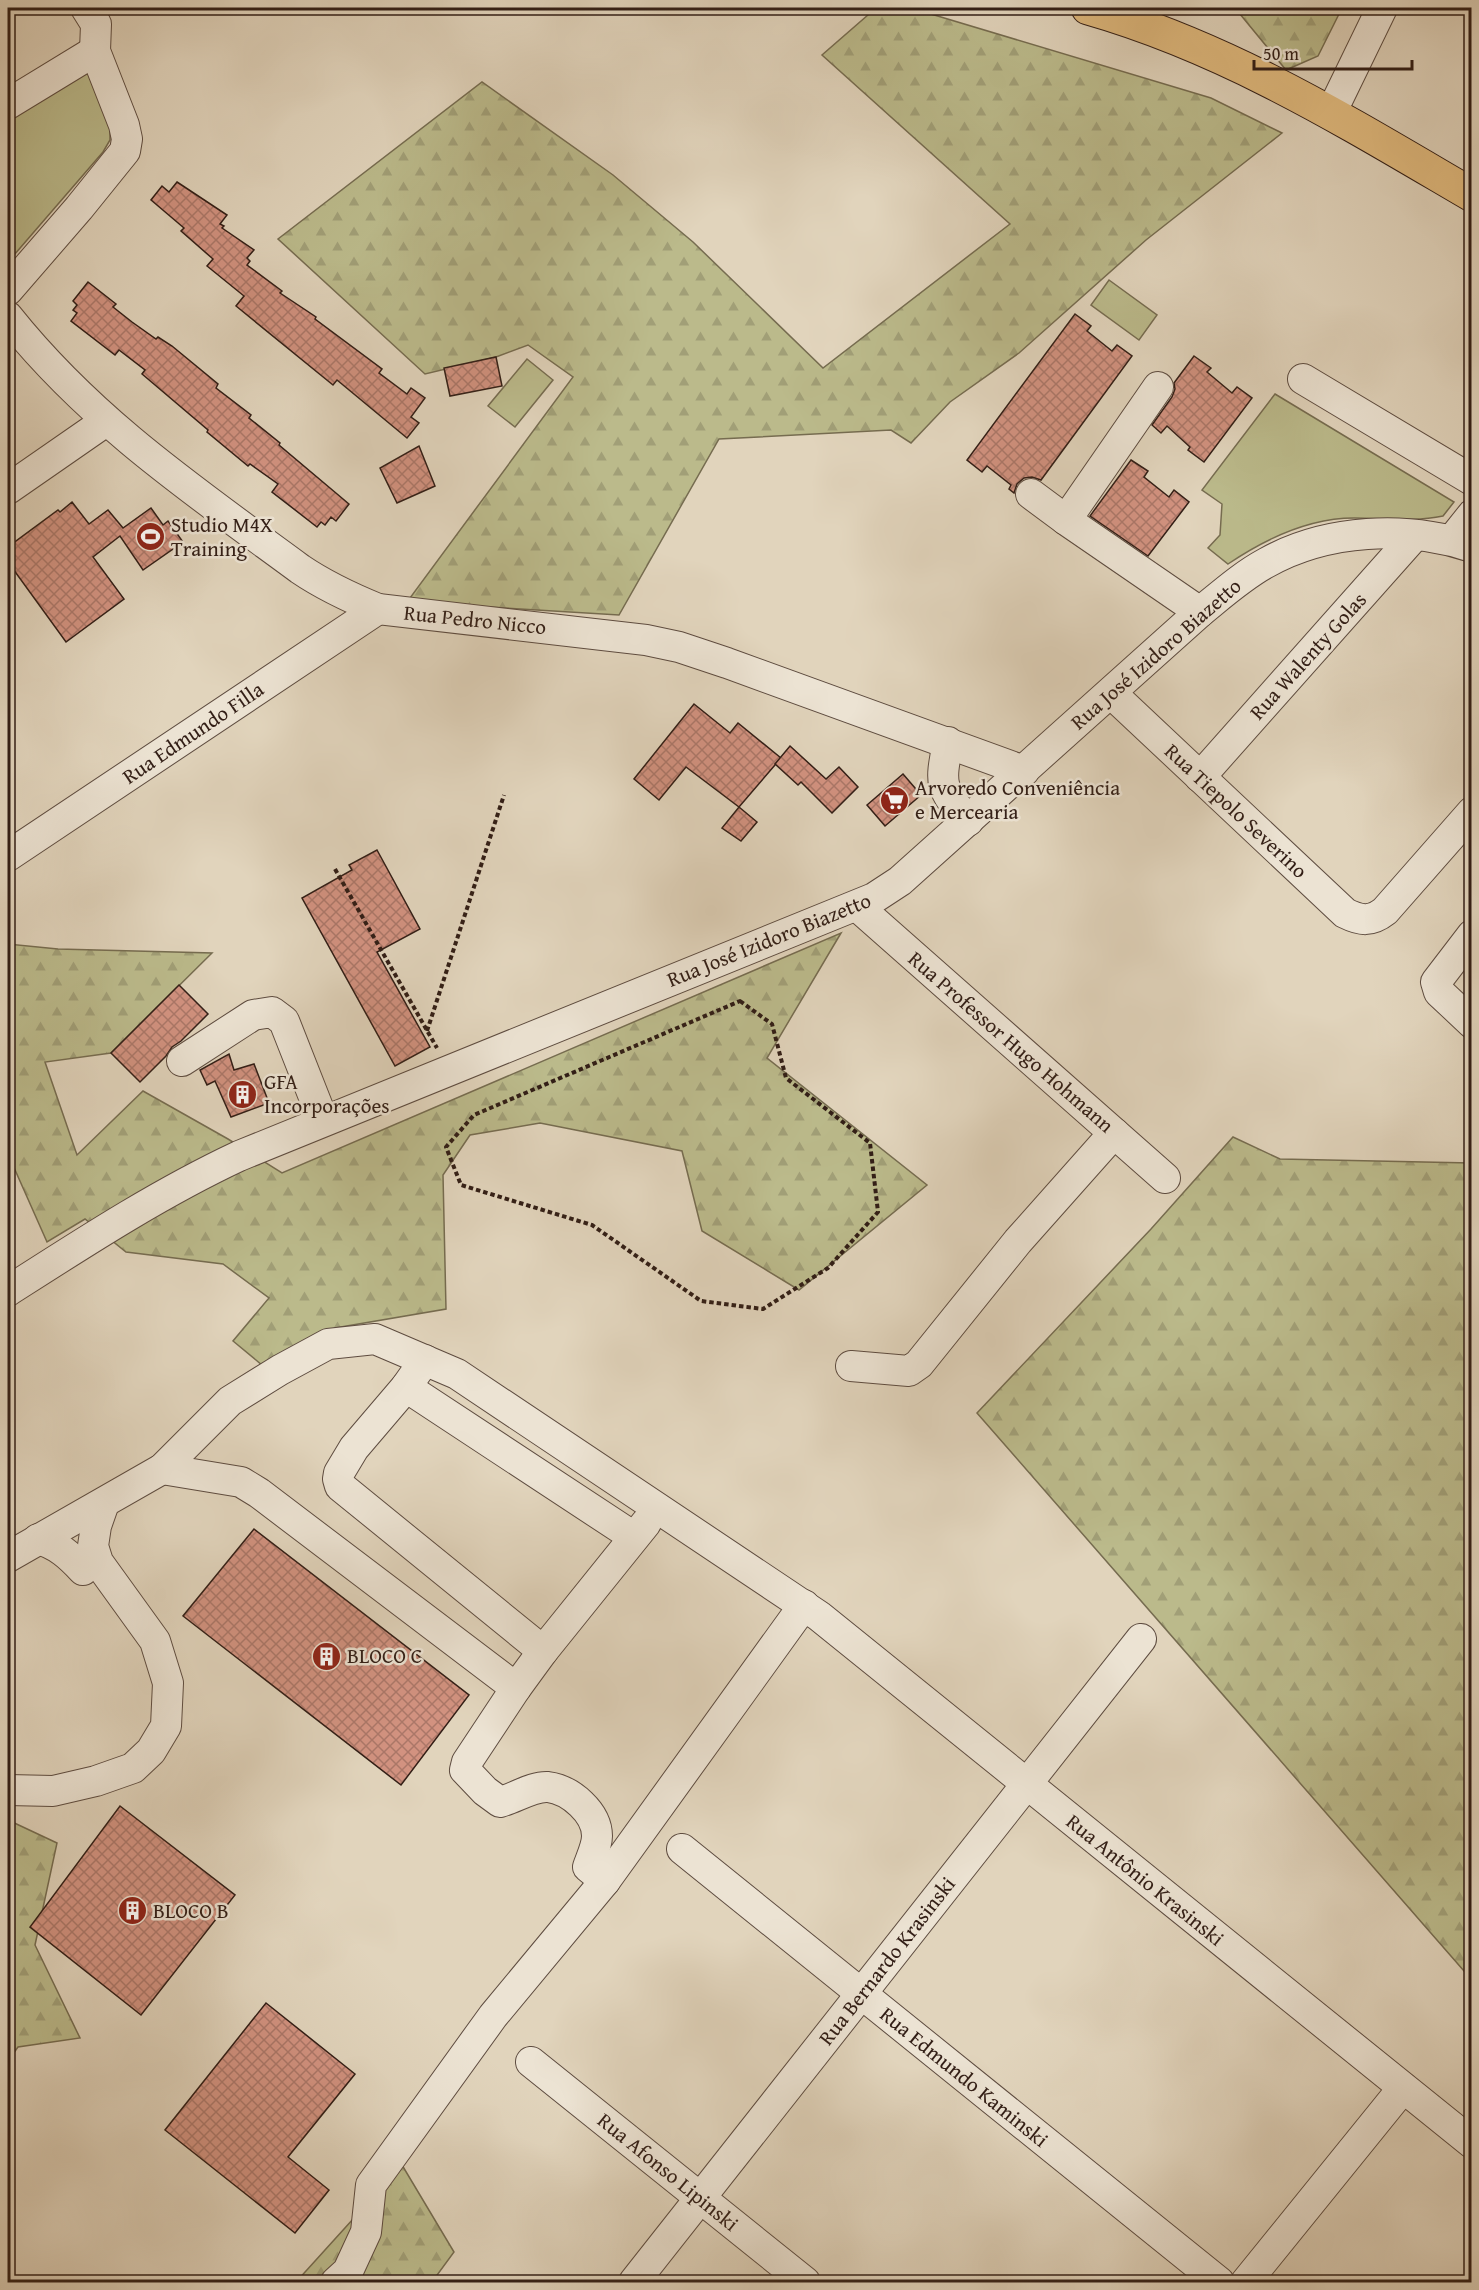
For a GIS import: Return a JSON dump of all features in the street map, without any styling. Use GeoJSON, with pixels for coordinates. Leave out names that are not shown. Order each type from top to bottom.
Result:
{"type":"FeatureCollection","features":[{"type":"Feature","properties":{"kind":"main road"},"geometry":{"type":"LineString","coordinates":[[1088,8],[1125,13],[1233,61],[1331,113],[1472,195]]}},
{"type":"Feature","properties":{"kind":"street"},"geometry":{"type":"LineString","coordinates":[[8,291],[125,151],[127,139],[124,125],[95,51],[96,24],[86,8]]}},
{"type":"Feature","properties":{"kind":"street"},"geometry":{"type":"LineString","coordinates":[[1331,113],[1382,8]]}},
{"type":"Feature","properties":{"kind":"street"},"geometry":{"type":"LineString","coordinates":[[8,104],[95,51]]}},
{"type":"Feature","properties":{"kind":"street","name":"Rua Pedro Nicco"},"geometry":{"type":"LineString","coordinates":[[8,317],[45,362],[105,421],[167,471],[327,587],[378,609],[620,636],[668,645],[716,659],[1024,771]]}},
{"type":"Feature","properties":{"kind":"street"},"geometry":{"type":"LineString","coordinates":[[1304,379],[1472,480]]}},
{"type":"Feature","properties":{"kind":"street"},"geometry":{"type":"LineString","coordinates":[[1066,520],[1158,387]]}},
{"type":"Feature","properties":{"kind":"street"},"geometry":{"type":"LineString","coordinates":[[8,489],[105,421]]}},
{"type":"Feature","properties":{"kind":"street"},"geometry":{"type":"LineString","coordinates":[[1031,494],[1200,612]]}},
{"type":"Feature","properties":{"kind":"street"},"geometry":{"type":"LineString","coordinates":[[1462,544],[1472,515]]}},
{"type":"Feature","properties":{"kind":"street","name":"Rua José Izidoro Biazetto"},"geometry":{"type":"LineString","coordinates":[[8,1292],[145,1204],[191,1179],[323,1120],[857,906],[888,890],[1200,612],[1241,579],[1267,562],[1303,547],[1341,537],[1379,534],[1415,535],[1462,544]]}},
{"type":"Feature","properties":{"kind":"street","name":"Rua Walenty Golas"},"geometry":{"type":"LineString","coordinates":[[1200,777],[1415,535]]}},
{"type":"Feature","properties":{"kind":"street","name":"Rua Edmundo Filla"},"geometry":{"type":"LineString","coordinates":[[8,856],[378,609]]}},
{"type":"Feature","properties":{"kind":"street","name":"Rua Tiepolo Severino"},"geometry":{"type":"LineString","coordinates":[[1111,693],[1345,913],[1355,918],[1366,920],[1377,917],[1385,911],[1472,812]]}},
{"type":"Feature","properties":{"kind":"street"},"geometry":{"type":"LineString","coordinates":[[948,742],[941,777],[948,797],[968,821]]}},
{"type":"Feature","properties":{"kind":"street","name":"Rua Professor Hugo Hohmann"},"geometry":{"type":"LineString","coordinates":[[857,906],[1165,1178]]}},
{"type":"Feature","properties":{"kind":"street"},"geometry":{"type":"LineString","coordinates":[[1472,935],[1436,982],[1439,992],[1472,1023]]}},
{"type":"Feature","properties":{"kind":"street"},"geometry":{"type":"LineString","coordinates":[[182,1061],[254,1015],[272,1012],[284,1021],[323,1120]]}},
{"type":"Feature","properties":{"kind":"street"},"geometry":{"type":"LineString","coordinates":[[851,1366],[909,1371],[919,1364],[1018,1241],[1114,1133]]}},
{"type":"Feature","properties":{"kind":"street","name":"Rua Antônio Krasinski"},"geometry":{"type":"LineString","coordinates":[[8,1557],[162,1469],[231,1401],[280,1370],[328,1344],[375,1339],[457,1374],[812,1611],[1472,2143]]}},
{"type":"Feature","properties":{"kind":"street"},"geometry":{"type":"LineString","coordinates":[[425,1360],[406,1387],[354,1448],[339,1473],[340,1486],[543,1651]]}},
{"type":"Feature","properties":{"kind":"street"},"geometry":{"type":"LineString","coordinates":[[406,1387],[634,1538]]}},
{"type":"Feature","properties":{"kind":"street"},"geometry":{"type":"LineString","coordinates":[[162,1469],[241,1482],[259,1493],[516,1688]]}},
{"type":"Feature","properties":{"kind":"street"},"geometry":{"type":"LineString","coordinates":[[8,1790],[53,1791],[96,1781],[133,1768],[151,1751],[166,1726],[168,1683],[155,1641],[98,1562],[93,1546],[96,1526],[104,1503]]}},
{"type":"Feature","properties":{"kind":"street"},"geometry":{"type":"LineString","coordinates":[[605,1881],[588,1867],[598,1839],[597,1828],[586,1809],[570,1795],[547,1787],[500,1802],[485,1791],[465,1770],[467,1762],[543,1651],[658,1508]]}},
{"type":"Feature","properties":{"kind":"street"},"geometry":{"type":"LineString","coordinates":[[38,1539],[61,1548],[83,1570]]}},
{"type":"Feature","properties":{"kind":"street"},"geometry":{"type":"LineString","coordinates":[[336,2283],[348,2271],[366,2232],[371,2185],[493,2016],[605,1881],[812,1611]]}},
{"type":"Feature","properties":{"kind":"street","name":"Rua Bernardo Krasinski"},"geometry":{"type":"LineString","coordinates":[[634,2283],[1141,1639]]}},
{"type":"Feature","properties":{"kind":"street","name":"Rua Edmundo Kaminski"},"geometry":{"type":"LineString","coordinates":[[682,1849],[1219,2283]]}},
{"type":"Feature","properties":{"kind":"street","name":"Rua Afonso Lipinski"},"geometry":{"type":"LineString","coordinates":[[531,2062],[805,2283]]}},
{"type":"Feature","properties":{"kind":"street"},"geometry":{"type":"LineString","coordinates":[[1246,2283],[1403,2088]]}},
{"type":"Feature","properties":{"kind":"path"},"geometry":{"type":"LineString","coordinates":[[427,1031],[504,795]]}},
{"type":"Feature","properties":{"kind":"path"},"geometry":{"type":"LineString","coordinates":[[335,869],[449,1070]]}},
{"type":"Feature","properties":{"kind":"path"},"geometry":{"type":"LineString","coordinates":[[740,1001],[772,1024],[786,1077],[870,1143],[878,1212],[828,1268],[763,1309],[701,1301],[592,1225],[461,1185],[446,1147],[474,1115],[740,1001]]}},
{"type":"Feature","properties":{"kind":"green space"},"geometry":{"type":"Polygon","coordinates":[[[876,8],[911,8],[1211,98],[1282,133],[1146,240],[1019,353],[950,402],[911,443],[891,430],[719,439],[619,615],[407,602],[573,377],[528,345],[496,357],[425,374],[278,239],[482,82],[613,175],[693,242],[823,368],[1010,224],[822,55],[876,8]]]}},
{"type":"Feature","properties":{"kind":"green space"},"geometry":{"type":"Polygon","coordinates":[[[1235,8],[1342,8],[1318,56],[1286,70],[1235,8]]]}},
{"type":"Feature","properties":{"kind":"green space"},"geometry":{"type":"Polygon","coordinates":[[[89,70],[110,124],[110,140],[103,152],[8,262],[8,120],[89,70]]]}},
{"type":"Feature","properties":{"kind":"green space"},"geometry":{"type":"Polygon","coordinates":[[[1109,280],[1157,315],[1139,340],[1091,305],[1109,280]]]}},
{"type":"Feature","properties":{"kind":"green space"},"geometry":{"type":"Polygon","coordinates":[[[527,359],[553,380],[515,427],[488,406],[527,359]]]}},
{"type":"Feature","properties":{"kind":"green space"},"geometry":{"type":"Polygon","coordinates":[[[1275,394],[1454,502],[1443,516],[1432,518],[1337,519],[1304,526],[1272,538],[1228,564],[1208,548],[1220,535],[1222,504],[1202,490],[1275,394]]]}},
{"type":"Feature","properties":{"kind":"green space"},"geometry":{"type":"Polygon","coordinates":[[[841,933],[767,1058],[927,1185],[799,1290],[702,1231],[682,1151],[540,1123],[470,1135],[443,1175],[446,1309],[335,1328],[262,1365],[233,1341],[269,1298],[223,1264],[126,1252],[85,1219],[47,1242],[8,1154],[8,944],[58,949],[212,953],[111,1053],[45,1062],[77,1155],[143,1091],[228,1139],[282,1173],[841,933]]]}},
{"type":"Feature","properties":{"kind":"green space"},"geometry":{"type":"Polygon","coordinates":[[[1233,1137],[1280,1159],[1471,1163],[1471,1979],[977,1413],[1151,1229],[1233,1137]]]}},
{"type":"Feature","properties":{"kind":"green space"},"geometry":{"type":"Polygon","coordinates":[[[8,1820],[57,1843],[35,1945],[80,2038],[18,2047],[8,2061],[8,1820]]]}},
{"type":"Feature","properties":{"kind":"green space"},"geometry":{"type":"Polygon","coordinates":[[[402,2165],[454,2252],[432,2282],[296,2282],[402,2165]]]}},
{"type":"Feature","properties":{"kind":"building"},"geometry":{"type":"Polygon","coordinates":[[[177,182],[227,215],[220,224],[224,226],[222,228],[254,250],[247,258],[250,261],[247,265],[282,291],[280,293],[316,317],[315,319],[382,369],[379,373],[407,394],[411,388],[425,398],[411,417],[419,423],[407,438],[337,380],[333,385],[236,306],[244,296],[207,266],[213,259],[181,231],[184,228],[151,200],[162,186],[169,192],[177,182]]]}},
{"type":"Feature","properties":{"kind":"building"},"geometry":{"type":"Polygon","coordinates":[[[88,282],[116,304],[113,307],[132,322],[156,339],[158,337],[172,346],[218,384],[216,388],[251,415],[249,418],[349,504],[336,521],[331,517],[325,525],[321,522],[317,527],[272,492],[278,484],[250,464],[248,466],[207,432],[208,430],[142,374],[145,370],[119,350],[115,355],[71,321],[77,313],[73,310],[77,305],[73,301],[88,282]]]}},
{"type":"Feature","properties":{"kind":"building"},"geometry":{"type":"Polygon","coordinates":[[[1075,314],[1091,326],[1087,331],[1112,351],[1117,345],[1132,356],[1041,480],[1032,477],[1024,478],[1017,484],[1014,493],[1009,489],[1011,485],[987,466],[982,472],[967,460],[1075,314]]]}},
{"type":"Feature","properties":{"kind":"building"},"geometry":{"type":"Polygon","coordinates":[[[1194,356],[1211,368],[1207,372],[1232,393],[1237,387],[1252,398],[1204,462],[1188,450],[1190,447],[1167,426],[1161,433],[1152,425],[1172,397],[1175,389],[1174,383],[1194,356]]]}},
{"type":"Feature","properties":{"kind":"building"},"geometry":{"type":"Polygon","coordinates":[[[496,357],[502,386],[450,396],[444,368],[496,357]]]}},
{"type":"Feature","properties":{"kind":"building"},"geometry":{"type":"Polygon","coordinates":[[[419,446],[435,486],[397,503],[380,468],[419,446]]]}},
{"type":"Feature","properties":{"kind":"building"},"geometry":{"type":"Polygon","coordinates":[[[1131,460],[1148,471],[1144,477],[1169,497],[1174,490],[1189,502],[1148,556],[1090,516],[1131,460]]]}},
{"type":"Feature","properties":{"kind":"building"},"geometry":{"type":"Polygon","coordinates":[[[72,502],[89,524],[108,510],[123,528],[151,508],[163,525],[168,521],[183,542],[143,570],[120,536],[93,557],[124,599],[66,642],[8,562],[8,547],[72,502]]]}},
{"type":"Feature","properties":{"kind":"building"},"geometry":{"type":"Polygon","coordinates":[[[694,704],[730,733],[738,723],[781,758],[739,807],[686,767],[659,800],[634,779],[694,704]]]}},
{"type":"Feature","properties":{"kind":"building"},"geometry":{"type":"Polygon","coordinates":[[[790,746],[826,779],[839,767],[858,787],[832,813],[801,782],[798,785],[775,764],[790,746]]]}},
{"type":"Feature","properties":{"kind":"building","name":"Arvoredo Conveniência e Mercearia"},"geometry":{"type":"Polygon","coordinates":[[[903,774],[921,795],[885,826],[867,805],[903,774]]]}},
{"type":"Feature","properties":{"kind":"building"},"geometry":{"type":"Polygon","coordinates":[[[739,807],[757,822],[741,841],[722,828],[739,807]]]}},
{"type":"Feature","properties":{"kind":"building"},"geometry":{"type":"Polygon","coordinates":[[[377,850],[420,929],[377,952],[430,1047],[395,1066],[302,898],[352,870],[349,865],[377,850]]]}},
{"type":"Feature","properties":{"kind":"building"},"geometry":{"type":"Polygon","coordinates":[[[179,985],[208,1014],[172,1047],[140,1082],[111,1053],[179,985]]]}},
{"type":"Feature","properties":{"kind":"building","name":"GFA Incorporações"},"geometry":{"type":"Polygon","coordinates":[[[229,1054],[234,1070],[254,1064],[269,1103],[231,1117],[215,1081],[207,1085],[200,1070],[229,1054]]]}},
{"type":"Feature","properties":{"kind":"building","name":"BLOCO C"},"geometry":{"type":"Polygon","coordinates":[[[254,1529],[469,1695],[401,1785],[183,1616],[254,1529]]]}},
{"type":"Feature","properties":{"kind":"building","name":"BLOCO B"},"geometry":{"type":"Polygon","coordinates":[[[120,1806],[235,1895],[141,2015],[30,1927],[120,1806]]]}},
{"type":"Feature","properties":{"kind":"building"},"geometry":{"type":"Polygon","coordinates":[[[266,2003],[355,2074],[288,2157],[329,2190],[295,2233],[165,2130],[266,2003]]]}},
{"type":"Feature","properties":{"kind":"place","name":"Studio M4X Training"},"geometry":{"type":"Point","coordinates":[150,537]}},
{"type":"Feature","properties":{"kind":"place","name":"Arvoredo Conveniência e Mercearia"},"geometry":{"type":"Point","coordinates":[894,800]}},
{"type":"Feature","properties":{"kind":"place","name":"GFA Incorporações"},"geometry":{"type":"Point","coordinates":[243,1094]}},
{"type":"Feature","properties":{"kind":"place","name":"BLOCO C"},"geometry":{"type":"Point","coordinates":[326,1656]}},
{"type":"Feature","properties":{"kind":"place","name":"BLOCO B"},"geometry":{"type":"Point","coordinates":[132,1911]}}]}
